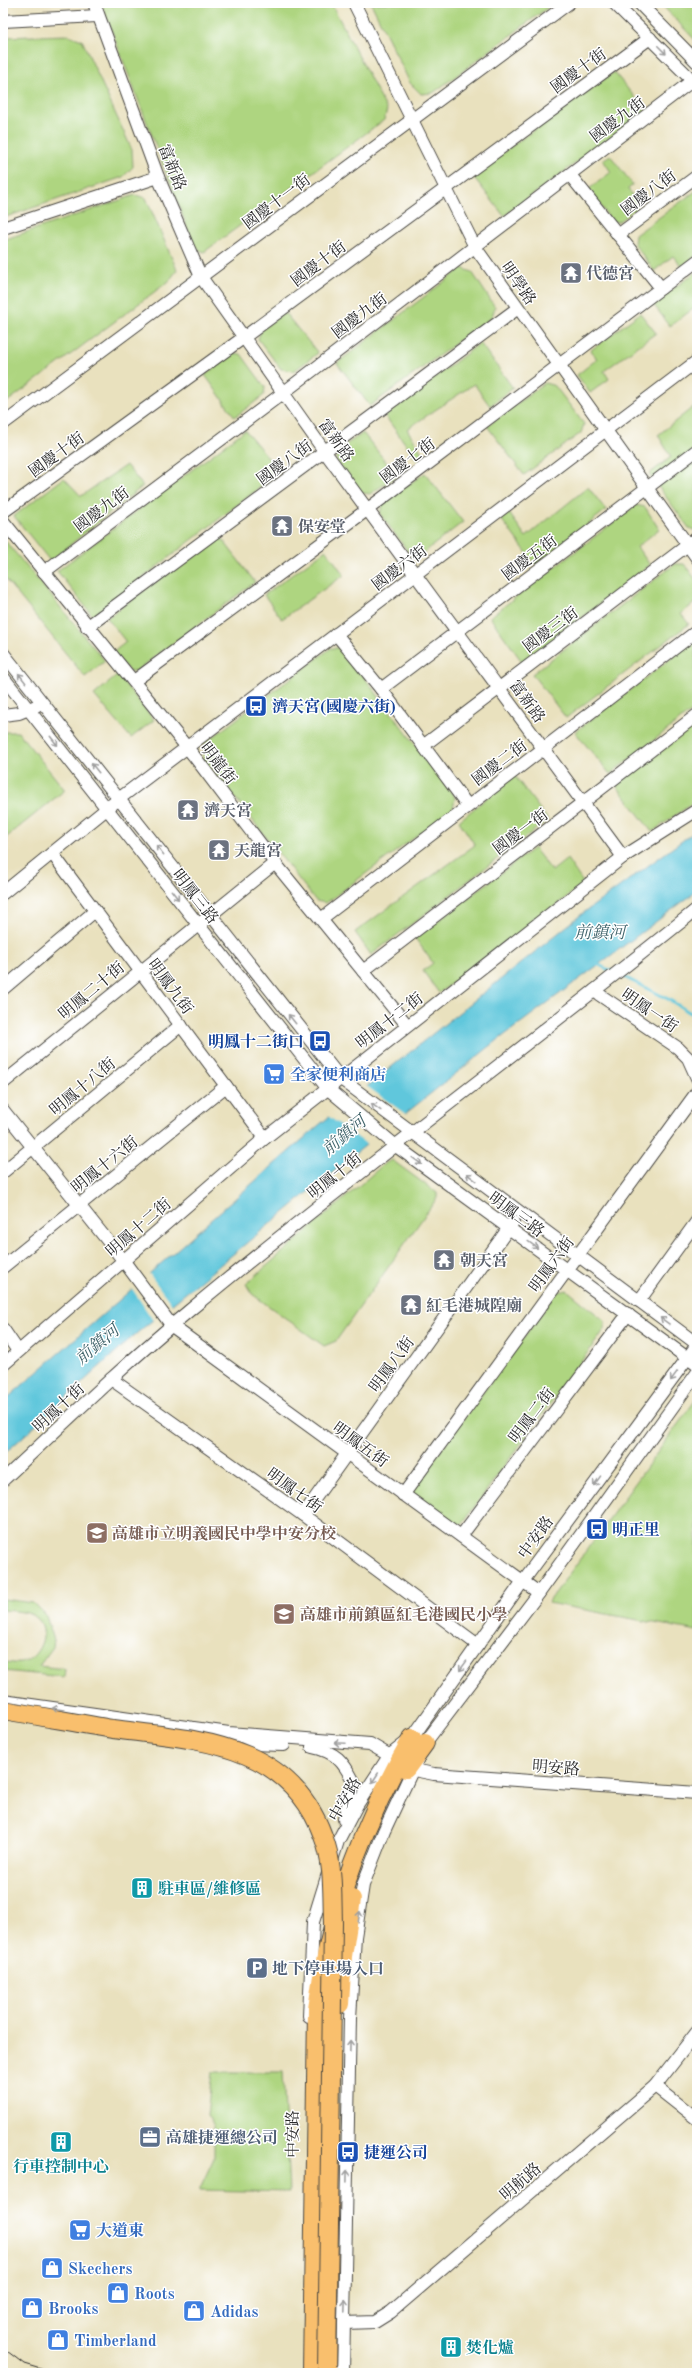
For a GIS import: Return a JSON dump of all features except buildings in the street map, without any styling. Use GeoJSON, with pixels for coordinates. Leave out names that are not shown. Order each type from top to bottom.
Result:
{"type":"FeatureCollection","features":[{"type":"Feature","properties":{"kind":"highway"},"geometry":{"type":"LineString","coordinates":[[3,1710],[90,1725],[210,1742],[236,1750],[268,1767],[284,1779],[299,1795],[318,1825],[329,1858],[332,1923],[327,2373]]}},
{"type":"Feature","properties":{"kind":"highway"},"geometry":{"type":"LineString","coordinates":[[3,1716],[166,1743],[224,1756],[252,1768],[278,1786],[291,1800],[313,1834],[320,1859],[325,1922],[320,2373]]}},
{"type":"Feature","properties":{"kind":"highway"},"geometry":{"type":"LineString","coordinates":[[312,2373],[317,2009],[329,1936],[354,1862],[389,1786],[402,1764],[419,1741]]}},
{"type":"Feature","properties":{"kind":"highway"},"geometry":{"type":"LineString","coordinates":[[334,2373],[342,1956],[347,1922],[358,1876],[389,1786]]}},
{"type":"Feature","properties":{"kind":"street","name":"富新路"},"geometry":{"type":"LineString","coordinates":[[94,3],[97,16],[158,177],[202,277],[243,338],[325,452],[623,858]]}},
{"type":"Feature","properties":{"kind":"street","name":"明學路"},"geometry":{"type":"LineString","coordinates":[[354,3],[474,247],[646,488],[692,541],[697,558]]}},
{"type":"Feature","properties":{"kind":"street","name":"國慶十一街"},"geometry":{"type":"LineString","coordinates":[[3,424],[569,3]]}},
{"type":"Feature","properties":{"kind":"street"},"geometry":{"type":"LineString","coordinates":[[614,3],[696,81]]}},
{"type":"Feature","properties":{"kind":"street"},"geometry":{"type":"LineString","coordinates":[[639,3],[697,62]]}},
{"type":"Feature","properties":{"kind":"street"},"geometry":{"type":"LineString","coordinates":[[3,21],[97,16]]}},
{"type":"Feature","properties":{"kind":"street","name":"國慶十街"},"geometry":{"type":"LineString","coordinates":[[3,512],[243,338],[650,38]]}},
{"type":"Feature","properties":{"kind":"street","name":"國慶九街"},"geometry":{"type":"LineString","coordinates":[[44,572],[696,81]]}},
{"type":"Feature","properties":{"kind":"street"},"geometry":{"type":"LineString","coordinates":[[570,175],[661,288]]}},
{"type":"Feature","properties":{"kind":"street","name":"國慶八街"},"geometry":{"type":"LineString","coordinates":[[618,235],[697,176]]}},
{"type":"Feature","properties":{"kind":"street"},"geometry":{"type":"LineString","coordinates":[[3,228],[158,177]]}},
{"type":"Feature","properties":{"kind":"street","name":"國慶七街"},"geometry":{"type":"LineString","coordinates":[[134,681],[368,509],[697,261]]}},
{"type":"Feature","properties":{"kind":"street","name":"國慶八街"},"geometry":{"type":"LineString","coordinates":[[87,627],[518,308]]}},
{"type":"Feature","properties":{"kind":"street","name":"國慶六街"},"geometry":{"type":"LineString","coordinates":[[3,893],[120,798],[697,361]]}},
{"type":"Feature","properties":{"kind":"street","name":"國慶五街"},"geometry":{"type":"LineString","coordinates":[[381,689],[697,450]]}},
{"type":"Feature","properties":{"kind":"street","name":"明龍街"},"geometry":{"type":"LineString","coordinates":[[3,521],[87,627],[134,681],[187,747],[275,862],[407,1025]]}},
{"type":"Feature","properties":{"kind":"street","name":"國慶三街"},"geometry":{"type":"LineString","coordinates":[[423,746],[692,541]]}},
{"type":"Feature","properties":{"kind":"street","name":"國慶二街"},"geometry":{"type":"LineString","coordinates":[[321,919],[697,631]]}},
{"type":"Feature","properties":{"kind":"street"},"geometry":{"type":"LineString","coordinates":[[336,634],[381,689],[468,806]]}},
{"type":"Feature","properties":{"kind":"street","name":"明鳳三路"},"geometry":{"type":"LineString","coordinates":[[3,653],[120,798],[341,1079],[354,1091],[697,1344]]}},
{"type":"Feature","properties":{"kind":"street","name":"明鳳三路"},"geometry":{"type":"LineString","coordinates":[[3,677],[328,1089],[340,1101],[396,1146],[692,1361]]}},
{"type":"Feature","properties":{"kind":"street"},"geometry":{"type":"LineString","coordinates":[[3,715],[30,710],[42,703]]}},
{"type":"Feature","properties":{"kind":"street","name":"國慶一街"},"geometry":{"type":"LineString","coordinates":[[363,971],[697,715]]}},
{"type":"Feature","properties":{"kind":"street","name":"明鳳十二街"},"geometry":{"type":"LineString","coordinates":[[3,1365],[265,1138],[407,1025],[623,858],[697,810]]}},
{"type":"Feature","properties":{"kind":"street","name":"明鳳九街"},"geometry":{"type":"LineString","coordinates":[[52,853],[265,1138]]}},
{"type":"Feature","properties":{"kind":"street","name":"明鳳二十街"},"geometry":{"type":"LineString","coordinates":[[3,1083],[140,970],[275,862]]}},
{"type":"Feature","properties":{"kind":"street","name":"明鳳十街"},"geometry":{"type":"LineString","coordinates":[[3,1480],[111,1379],[169,1322],[396,1146],[411,1132],[594,991],[697,908]]}},
{"type":"Feature","properties":{"kind":"street"},"geometry":{"type":"LineString","coordinates":[[3,989],[96,911]]}},
{"type":"Feature","properties":{"kind":"street","name":"明鳳一街"},"geometry":{"type":"LineString","coordinates":[[594,991],[678,1048],[688,1058],[697,1078]]}},
{"type":"Feature","properties":{"kind":"street","name":"明鳳十八街"},"geometry":{"type":"LineString","coordinates":[[3,1172],[180,1025]]}},
{"type":"Feature","properties":{"kind":"street","name":"明鳳十六街"},"geometry":{"type":"LineString","coordinates":[[3,1267],[226,1086]]}},
{"type":"Feature","properties":{"kind":"street","name":"明鳳六街"},"geometry":{"type":"LineString","coordinates":[[403,1494],[697,1092]]}},
{"type":"Feature","properties":{"kind":"street","name":"明鳳五街"},"geometry":{"type":"LineString","coordinates":[[3,1110],[124,1260],[169,1322],[347,1454],[539,1593]]}},
{"type":"Feature","properties":{"kind":"street","name":"明鳳八街"},"geometry":{"type":"LineString","coordinates":[[303,1515],[520,1213]]}},
{"type":"Feature","properties":{"kind":"street"},"geometry":{"type":"LineString","coordinates":[[639,1301],[697,1221]]}},
{"type":"Feature","properties":{"kind":"street","name":"明鳳二街"},"geometry":{"type":"LineString","coordinates":[[461,1536],[628,1314]]}},
{"type":"Feature","properties":{"kind":"street"},"geometry":{"type":"LineString","coordinates":[[3,1329],[18,1351]]}},
{"type":"Feature","properties":{"kind":"street","name":"中安路"},"geometry":{"type":"LineString","coordinates":[[419,1741],[478,1645],[523,1581],[692,1361],[697,1344]]}},
{"type":"Feature","properties":{"kind":"street"},"geometry":{"type":"LineString","coordinates":[[419,1741],[539,1593],[697,1373]]}},
{"type":"Feature","properties":{"kind":"street","name":"明鳳七街"},"geometry":{"type":"LineString","coordinates":[[111,1379],[303,1515],[478,1645]]}},
{"type":"Feature","properties":{"kind":"street"},"geometry":{"type":"LineString","coordinates":[[3,1701],[229,1733],[370,1744],[402,1764],[384,1831],[364,1885],[355,1937],[350,2018],[343,2373]]}},
{"type":"Feature","properties":{"kind":"street"},"geometry":{"type":"LineString","coordinates":[[3,1716],[158,1728],[248,1744],[308,1746],[328,1750],[344,1763],[354,1782],[338,1841]]}},
{"type":"Feature","properties":{"kind":"street","name":"中安路"},"geometry":{"type":"LineString","coordinates":[[305,2373],[308,2067],[313,1922],[338,1841],[357,1805],[402,1764]]}},
{"type":"Feature","properties":{"kind":"street","name":"明安路"},"geometry":{"type":"LineString","coordinates":[[402,1764],[434,1774],[697,1793]]}},
{"type":"Feature","properties":{"kind":"street","name":"明航路"},"geometry":{"type":"LineString","coordinates":[[344,2322],[375,2322],[384,2318],[655,2086],[697,2032]]}},
{"type":"Feature","properties":{"kind":"street","name":"中安路"},"geometry":{"type":"LineString","coordinates":[[312,2373],[317,2286],[320,2068]]}},
{"type":"Feature","properties":{"kind":"street"},"geometry":{"type":"LineString","coordinates":[[330,2373],[336,2069]]}},
{"type":"Feature","properties":{"kind":"street"},"geometry":{"type":"LineString","coordinates":[[655,2086],[697,2119]]}},
{"type":"Feature","properties":{"kind":"green space"},"geometry":{"type":"Polygon","coordinates":[[[101,3],[331,3],[387,110],[384,120],[204,252],[195,248],[101,3]]]}},
{"type":"Feature","properties":{"kind":"green space"},"geometry":{"type":"Polygon","coordinates":[[[371,3],[554,3],[433,93],[421,94],[410,83],[371,3]]]}},
{"type":"Feature","properties":{"kind":"green space"},"geometry":{"type":"Polygon","coordinates":[[[660,3],[697,3],[697,42],[660,3]]]}},
{"type":"Feature","properties":{"kind":"green space"},"geometry":{"type":"Polygon","coordinates":[[[69,35],[82,40],[132,150],[133,167],[123,177],[3,218],[3,37],[69,35]]]}},
{"type":"Feature","properties":{"kind":"green space"},"geometry":{"type":"Polygon","coordinates":[[[614,72],[646,111],[504,216],[472,175],[614,72]]]}},
{"type":"Feature","properties":{"kind":"green space"},"geometry":{"type":"Polygon","coordinates":[[[610,155],[633,185],[628,189],[639,206],[618,222],[611,221],[589,189],[611,172],[603,160],[610,155]]]}},
{"type":"Feature","properties":{"kind":"green space"},"geometry":{"type":"Polygon","coordinates":[[[697,190],[697,255],[682,267],[673,256],[654,271],[634,243],[635,235],[697,190]]]}},
{"type":"Feature","properties":{"kind":"green space"},"geometry":{"type":"Polygon","coordinates":[[[135,195],[146,198],[177,270],[169,281],[3,405],[3,240],[135,195]]]}},
{"type":"Feature","properties":{"kind":"green space"},"geometry":{"type":"Polygon","coordinates":[[[462,268],[472,272],[495,307],[492,317],[370,406],[337,363],[462,268]]]}},
{"type":"Feature","properties":{"kind":"green space"},"geometry":{"type":"Polygon","coordinates":[[[697,271],[697,306],[670,326],[653,304],[697,271]]]}},
{"type":"Feature","properties":{"kind":"green space"},"geometry":{"type":"Polygon","coordinates":[[[284,312],[318,353],[294,371],[281,369],[258,339],[261,330],[284,312]]]}},
{"type":"Feature","properties":{"kind":"green space"},"geometry":{"type":"Polygon","coordinates":[[[640,313],[656,333],[604,371],[609,379],[590,393],[577,375],[597,359],[591,350],[640,313]]]}},
{"type":"Feature","properties":{"kind":"green space"},"geometry":{"type":"Polygon","coordinates":[[[480,343],[513,388],[490,406],[474,384],[407,429],[424,456],[418,461],[385,416],[480,343]]]}},
{"type":"Feature","properties":{"kind":"green space"},"geometry":{"type":"Polygon","coordinates":[[[232,353],[241,354],[265,387],[264,395],[235,417],[205,375],[232,353]]]}},
{"type":"Feature","properties":{"kind":"green space"},"geometry":{"type":"Polygon","coordinates":[[[545,383],[555,386],[584,424],[581,433],[524,475],[487,426],[545,383]]]}},
{"type":"Feature","properties":{"kind":"green space"},"geometry":{"type":"Polygon","coordinates":[[[697,404],[697,531],[689,528],[649,474],[671,457],[658,435],[697,404]]]}},
{"type":"Feature","properties":{"kind":"green space"},"geometry":{"type":"Polygon","coordinates":[[[245,430],[280,472],[93,616],[57,571],[245,430]]]}},
{"type":"Feature","properties":{"kind":"green space"},"geometry":{"type":"Polygon","coordinates":[[[363,433],[397,476],[370,494],[362,493],[336,460],[338,450],[363,433]]]}},
{"type":"Feature","properties":{"kind":"green space"},"geometry":{"type":"Polygon","coordinates":[[[126,465],[143,486],[50,561],[14,516],[64,478],[81,496],[126,465]]]}},
{"type":"Feature","properties":{"kind":"green space"},"geometry":{"type":"Polygon","coordinates":[[[425,473],[463,522],[418,557],[410,554],[380,514],[383,502],[425,473]]]}},
{"type":"Feature","properties":{"kind":"green space"},"geometry":{"type":"Polygon","coordinates":[[[588,487],[606,510],[536,565],[501,519],[509,513],[526,537],[588,487]]]}},
{"type":"Feature","properties":{"kind":"green space"},"geometry":{"type":"Polygon","coordinates":[[[636,505],[645,507],[659,529],[637,547],[650,565],[523,663],[490,617],[636,505]]]}},
{"type":"Feature","properties":{"kind":"green space"},"geometry":{"type":"Polygon","coordinates":[[[219,535],[255,582],[136,671],[129,671],[112,653],[126,642],[107,618],[219,535]]]}},
{"type":"Feature","properties":{"kind":"green space"},"geometry":{"type":"Polygon","coordinates":[[[3,538],[105,661],[85,677],[3,576],[3,538]]]}},
{"type":"Feature","properties":{"kind":"green space"},"geometry":{"type":"Polygon","coordinates":[[[326,550],[344,575],[282,619],[264,595],[326,550]]]}},
{"type":"Feature","properties":{"kind":"green space"},"geometry":{"type":"Polygon","coordinates":[[[675,564],[684,564],[697,581],[697,601],[681,614],[689,624],[566,718],[532,674],[675,564]]]}},
{"type":"Feature","properties":{"kind":"green space"},"geometry":{"type":"Polygon","coordinates":[[[695,640],[697,707],[610,774],[575,732],[695,640]]]}},
{"type":"Feature","properties":{"kind":"green space"},"geometry":{"type":"Polygon","coordinates":[[[331,648],[342,648],[455,797],[453,809],[326,903],[316,901],[203,757],[205,743],[331,648]]]}},
{"type":"Feature","properties":{"kind":"green space"},"geometry":{"type":"Polygon","coordinates":[[[118,675],[154,720],[131,738],[94,695],[118,675]]]}},
{"type":"Feature","properties":{"kind":"green space"},"geometry":{"type":"Polygon","coordinates":[[[697,724],[697,800],[652,832],[616,785],[697,724]]]}},
{"type":"Feature","properties":{"kind":"green space"},"geometry":{"type":"Polygon","coordinates":[[[3,732],[18,732],[65,790],[3,840],[3,732]]]}},
{"type":"Feature","properties":{"kind":"green space"},"geometry":{"type":"Polygon","coordinates":[[[514,775],[548,820],[371,955],[355,932],[475,845],[459,821],[514,775]]]}},
{"type":"Feature","properties":{"kind":"green space"},"geometry":{"type":"Polygon","coordinates":[[[534,848],[552,871],[567,859],[584,884],[439,993],[423,971],[433,963],[415,938],[534,848]]]}},
{"type":"Feature","properties":{"kind":"green space"},"geometry":{"type":"Polygon","coordinates":[[[392,1160],[437,1193],[437,1198],[336,1341],[324,1346],[252,1294],[246,1284],[384,1164],[392,1160]]]}},
{"type":"Feature","properties":{"kind":"green space"},"geometry":{"type":"Polygon","coordinates":[[[567,1290],[605,1321],[605,1329],[461,1525],[453,1526],[412,1496],[412,1489],[557,1292],[567,1290]]]}},
{"type":"Feature","properties":{"kind":"green space"},"geometry":{"type":"Polygon","coordinates":[[[697,1398],[697,1631],[548,1603],[697,1398]]]}},
{"type":"Feature","properties":{"kind":"green space"},"geometry":{"type":"Polygon","coordinates":[[[3,1599],[33,1603],[46,1616],[54,1640],[53,1647],[39,1666],[65,1669],[64,1677],[3,1671],[3,1662],[21,1663],[28,1660],[35,1654],[42,1640],[43,1632],[42,1625],[37,1618],[30,1614],[3,1610],[3,1599]]]}},
{"type":"Feature","properties":{"kind":"green space"},"geometry":{"type":"Polygon","coordinates":[[[212,2072],[283,2072],[289,2192],[199,2190],[214,2158],[214,2126],[207,2115],[212,2072]]]}},
{"type":"Feature","properties":{"kind":"water","name":"前鎮河"},"geometry":{"type":"Polygon","coordinates":[[[697,830],[697,891],[498,1040],[366,1145],[131,1338],[3,1455],[3,1402],[319,1125],[582,914],[697,830]]]}},
{"type":"Feature","properties":{"kind":"pier"},"geometry":{"type":"Polygon","coordinates":[[[365,1085],[407,1115],[369,1146],[328,1116],[365,1085]]]}},
{"type":"Feature","properties":{"kind":"pier"},"geometry":{"type":"Polygon","coordinates":[[[148,1272],[173,1306],[154,1322],[131,1287],[148,1272]]]}},
{"type":"Feature","properties":{"kind":"waterway"},"geometry":{"type":"LineString","coordinates":[[595,963],[613,972]]}},
{"type":"Feature","properties":{"kind":"waterway"},"geometry":{"type":"LineString","coordinates":[[620,975],[668,999],[697,1017]]}},
{"type":"Feature","properties":{"kind":"tram line"},"geometry":{"type":"LineString","coordinates":[[3,2348],[24,2364],[54,2373]]}},
{"type":"Feature","properties":{"kind":"place","name":"代德宮"},"geometry":{"type":"Point","coordinates":[571,273]}},
{"type":"Feature","properties":{"kind":"place","name":"保安堂"},"geometry":{"type":"Point","coordinates":[282,526]}},
{"type":"Feature","properties":{"kind":"place","name":"濟天宮(國慶六街)"},"geometry":{"type":"Point","coordinates":[256,706]}},
{"type":"Feature","properties":{"kind":"place","name":"濟天宮"},"geometry":{"type":"Point","coordinates":[188,810]}},
{"type":"Feature","properties":{"kind":"place","name":"天龍宮"},"geometry":{"type":"Point","coordinates":[219,850]}},
{"type":"Feature","properties":{"kind":"place","name":"明鳳十二街口"},"geometry":{"type":"Point","coordinates":[320,1041]}},
{"type":"Feature","properties":{"kind":"place","name":"全家便利商店"},"geometry":{"type":"Point","coordinates":[274,1074]}},
{"type":"Feature","properties":{"kind":"place","name":"朝天宮"},"geometry":{"type":"Point","coordinates":[444,1260]}},
{"type":"Feature","properties":{"kind":"place","name":"紅毛港城隍廟"},"geometry":{"type":"Point","coordinates":[411,1305]}},
{"type":"Feature","properties":{"kind":"place","name":"明正里"},"geometry":{"type":"Point","coordinates":[597,1529]}},
{"type":"Feature","properties":{"kind":"place","name":"高雄市立明義國民中學中安分校"},"geometry":{"type":"Point","coordinates":[97,1533]}},
{"type":"Feature","properties":{"kind":"place","name":"高雄市前鎮區紅毛港國民小學"},"geometry":{"type":"Point","coordinates":[284,1614]}},
{"type":"Feature","properties":{"kind":"place","name":"駐車區/維修區"},"geometry":{"type":"Point","coordinates":[142,1888]}},
{"type":"Feature","properties":{"kind":"place","name":"地下停車場入口"},"geometry":{"type":"Point","coordinates":[257,1968]}},
{"type":"Feature","properties":{"kind":"place","name":"高雄捷運總公司"},"geometry":{"type":"Point","coordinates":[150,2137]}},
{"type":"Feature","properties":{"kind":"place","name":"行車控制中心"},"geometry":{"type":"Point","coordinates":[61,2142]}},
{"type":"Feature","properties":{"kind":"place","name":"捷運公司"},"geometry":{"type":"Point","coordinates":[348,2152]}},
{"type":"Feature","properties":{"kind":"place","name":"大道東"},"geometry":{"type":"Point","coordinates":[80,2230]}},
{"type":"Feature","properties":{"kind":"place","name":"Skechers"},"geometry":{"type":"Point","coordinates":[52,2268]}},
{"type":"Feature","properties":{"kind":"place","name":"Roots"},"geometry":{"type":"Point","coordinates":[118,2293]}},
{"type":"Feature","properties":{"kind":"place","name":"Brooks"},"geometry":{"type":"Point","coordinates":[32,2308]}},
{"type":"Feature","properties":{"kind":"place","name":"Adidas"},"geometry":{"type":"Point","coordinates":[194,2311]}},
{"type":"Feature","properties":{"kind":"place","name":"Timberland"},"geometry":{"type":"Point","coordinates":[58,2340]}},
{"type":"Feature","properties":{"kind":"place","name":"焚化爐"},"geometry":{"type":"Point","coordinates":[451,2347]}}]}
